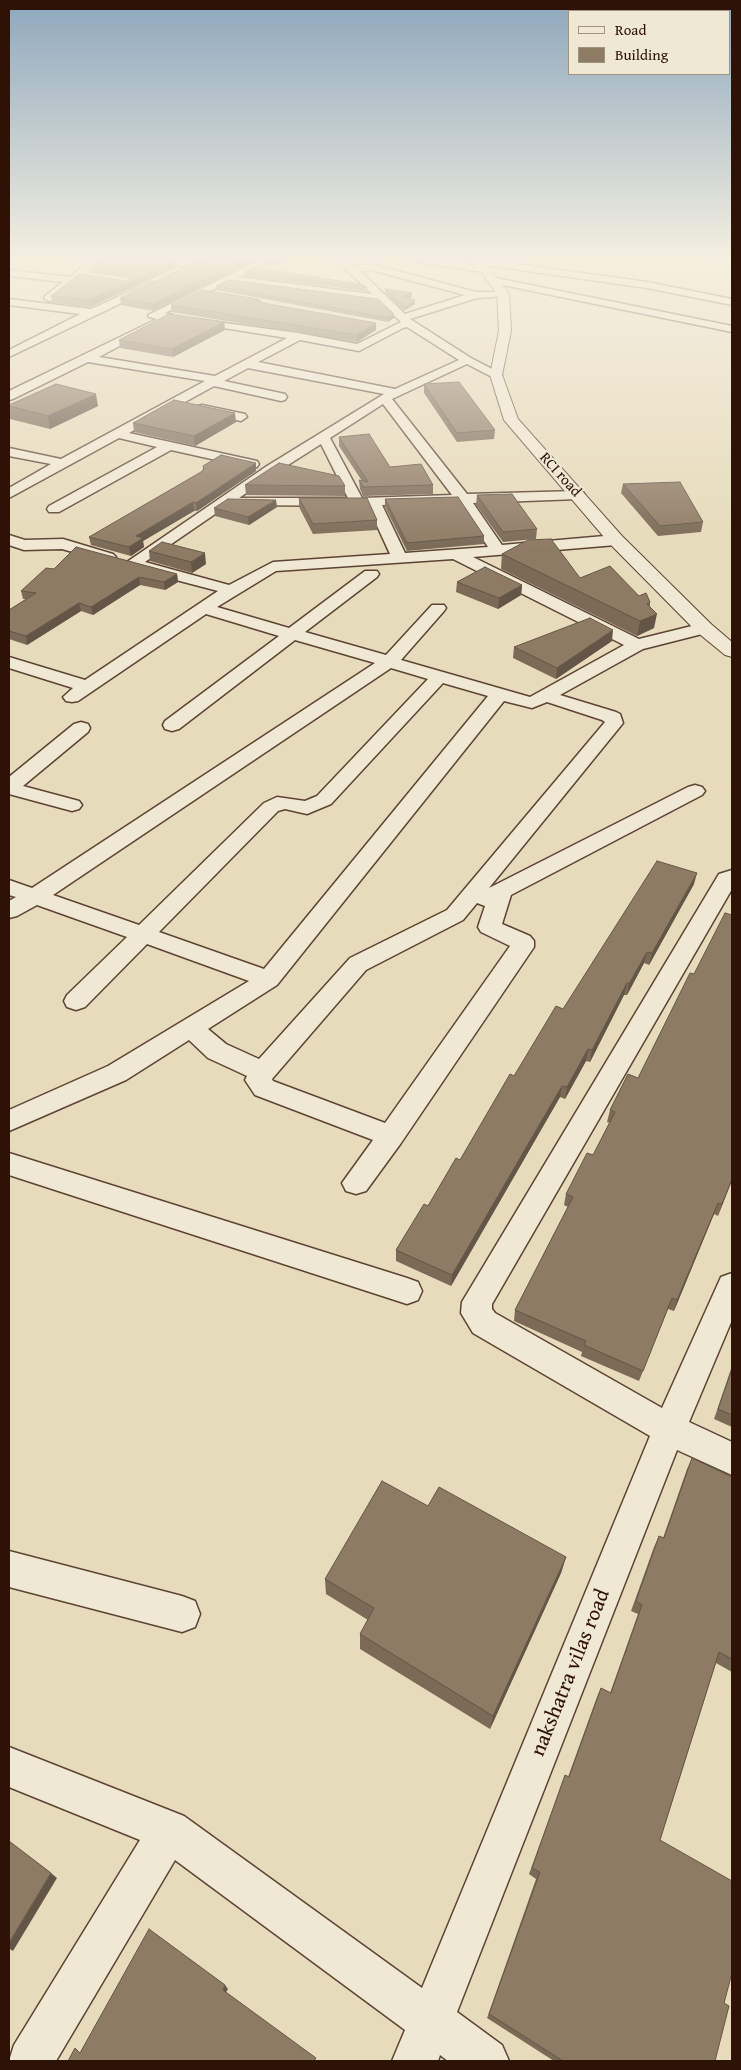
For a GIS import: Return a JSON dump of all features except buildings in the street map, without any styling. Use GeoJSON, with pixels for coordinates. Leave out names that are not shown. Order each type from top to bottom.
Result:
{"type":"FeatureCollection","features":[{"type":"Feature","properties":{"kind":"street"},"geometry":{"type":"LineString","coordinates":[[9,396],[93,356]]}},
{"type":"Feature","properties":{"kind":"street"},"geometry":{"type":"LineString","coordinates":[[9,494],[263,356]]}},
{"type":"Feature","properties":{"kind":"street"},"geometry":{"type":"LineString","coordinates":[[460,356],[496,375]]}},
{"type":"Feature","properties":{"kind":"street","name":"RCI road"},"geometry":{"type":"LineString","coordinates":[[500,356],[496,375],[511,420],[616,540],[704,628],[732,651]]}},
{"type":"Feature","properties":{"kind":"street"},"geometry":{"type":"LineString","coordinates":[[88,358],[216,381],[281,397]]}},
{"type":"Feature","properties":{"kind":"street"},"geometry":{"type":"LineString","coordinates":[[132,564],[323,436],[391,395],[467,360]]}},
{"type":"Feature","properties":{"kind":"street"},"geometry":{"type":"LineString","coordinates":[[248,364],[391,395],[464,498],[498,550]]}},
{"type":"Feature","properties":{"kind":"street"},"geometry":{"type":"LineString","coordinates":[[175,403],[241,417]]}},
{"type":"Feature","properties":{"kind":"street"},"geometry":{"type":"LineString","coordinates":[[118,434],[272,469]]}},
{"type":"Feature","properties":{"kind":"street"},"geometry":{"type":"LineString","coordinates":[[323,436],[357,502]]}},
{"type":"Feature","properties":{"kind":"street"},"geometry":{"type":"LineString","coordinates":[[54,509],[168,446]]}},
{"type":"Feature","properties":{"kind":"street"},"geometry":{"type":"LineString","coordinates":[[9,452],[63,463]]}},
{"type":"Feature","properties":{"kind":"street"},"geometry":{"type":"LineString","coordinates":[[9,481],[25,485]]}},
{"type":"Feature","properties":{"kind":"street"},"geometry":{"type":"LineString","coordinates":[[197,504],[357,502],[578,495]]}},
{"type":"Feature","properties":{"kind":"street"},"geometry":{"type":"LineString","coordinates":[[373,501],[399,557]]}},
{"type":"Feature","properties":{"kind":"street"},"geometry":{"type":"LineString","coordinates":[[73,547],[89,538]]}},
{"type":"Feature","properties":{"kind":"street"},"geometry":{"type":"LineString","coordinates":[[9,540],[24,545],[63,544],[231,590]]}},
{"type":"Feature","properties":{"kind":"street"},"geometry":{"type":"LineString","coordinates":[[72,697],[202,608],[273,567],[616,540]]}},
{"type":"Feature","properties":{"kind":"street"},"geometry":{"type":"LineString","coordinates":[[9,554],[24,545]]}},
{"type":"Feature","properties":{"kind":"street"},"geometry":{"type":"LineString","coordinates":[[455,554],[637,645]]}},
{"type":"Feature","properties":{"kind":"street"},"geometry":{"type":"LineString","coordinates":[[172,725],[370,574]]}},
{"type":"Feature","properties":{"kind":"street"},"geometry":{"type":"LineString","coordinates":[[202,608],[532,703],[637,645],[704,628]]}},
{"type":"Feature","properties":{"kind":"street"},"geometry":{"type":"LineString","coordinates":[[9,911],[390,661],[438,608]]}},
{"type":"Feature","properties":{"kind":"street"},"geometry":{"type":"LineString","coordinates":[[9,662],[87,687]]}},
{"type":"Feature","properties":{"kind":"street"},"geometry":{"type":"LineString","coordinates":[[76,1001],[271,807],[277,803],[285,803],[307,808],[324,800],[440,676]]}},
{"type":"Feature","properties":{"kind":"street"},"geometry":{"type":"LineString","coordinates":[[9,1120],[118,1073],[269,979],[499,695]]}},
{"type":"Feature","properties":{"kind":"street"},"geometry":{"type":"LineString","coordinates":[[455,915],[614,723],[613,718],[609,716],[546,696]]}},
{"type":"Feature","properties":{"kind":"street"},"geometry":{"type":"LineString","coordinates":[[9,788],[81,728]]}},
{"type":"Feature","properties":{"kind":"street"},"geometry":{"type":"LineString","coordinates":[[9,788],[72,805]]}},
{"type":"Feature","properties":{"kind":"street"},"geometry":{"type":"LineString","coordinates":[[391,1136],[264,1088],[258,1080],[358,964],[695,791]]}},
{"type":"Feature","properties":{"kind":"street"},"geometry":{"type":"LineString","coordinates":[[732,877],[727,879],[477,1302],[476,1313],[484,1323],[668,1429],[732,1459]]}},
{"type":"Feature","properties":{"kind":"street"},"geometry":{"type":"LineString","coordinates":[[9,887],[269,979]]}},
{"type":"Feature","properties":{"kind":"street"},"geometry":{"type":"LineString","coordinates":[[356,1183],[391,1136],[522,947],[522,941],[489,927],[501,891]]}},
{"type":"Feature","properties":{"kind":"street"},"geometry":{"type":"LineString","coordinates":[[191,1028],[217,1050],[263,1072]]}},
{"type":"Feature","properties":{"kind":"street"},"geometry":{"type":"LineString","coordinates":[[9,1164],[408,1291]]}},
{"type":"Feature","properties":{"kind":"street","name":"nakshatra vilas road"},"geometry":{"type":"LineString","coordinates":[[415,2061],[668,1429],[732,1286]]}},
{"type":"Feature","properties":{"kind":"street"},"geometry":{"type":"LineString","coordinates":[[9,1568],[182,1614]]}},
{"type":"Feature","properties":{"kind":"street"},"geometry":{"type":"LineString","coordinates":[[9,1768],[169,1831],[486,2061]]}},
{"type":"Feature","properties":{"kind":"street"},"geometry":{"type":"LineString","coordinates":[[30,2061],[169,1831]]}}]}
